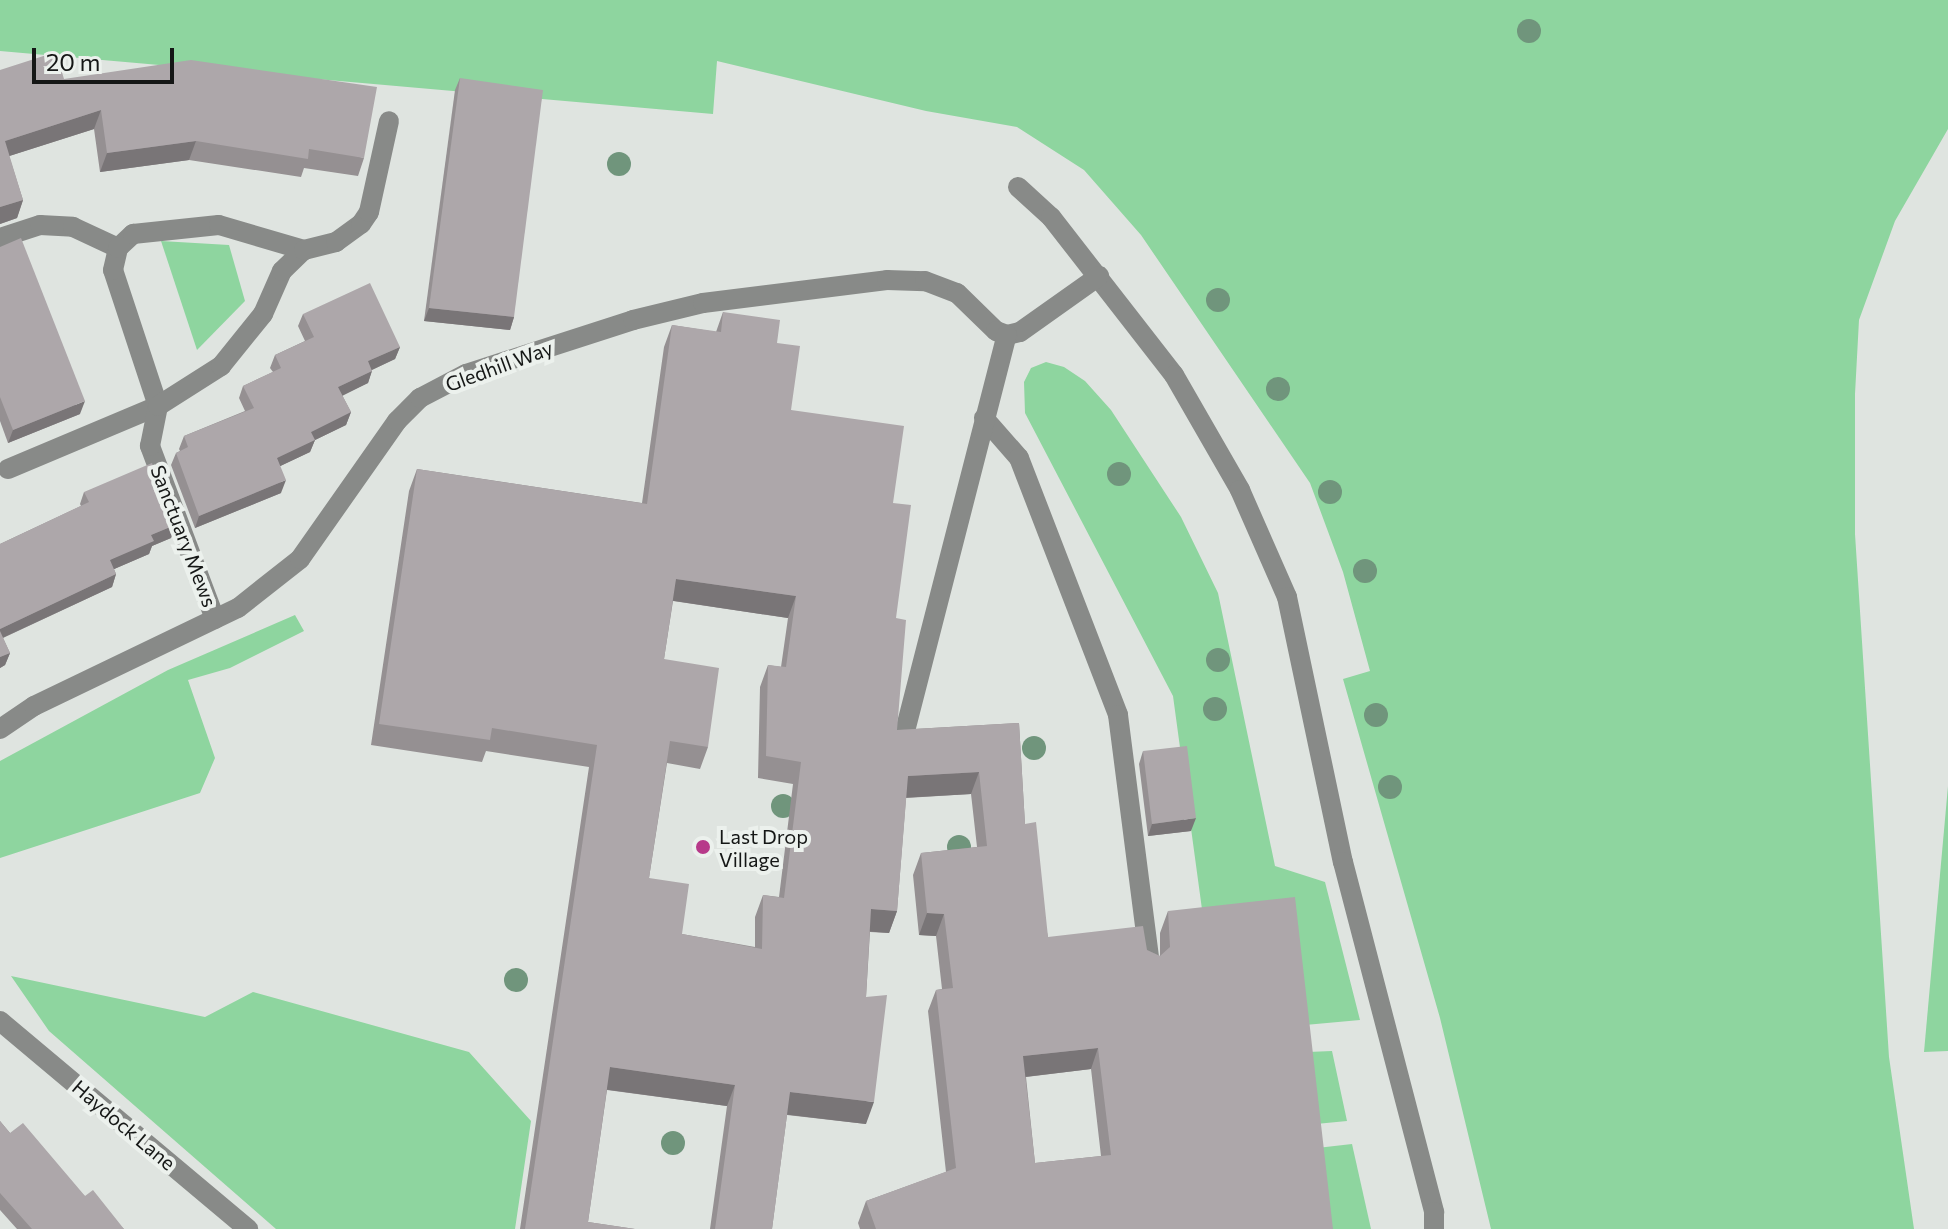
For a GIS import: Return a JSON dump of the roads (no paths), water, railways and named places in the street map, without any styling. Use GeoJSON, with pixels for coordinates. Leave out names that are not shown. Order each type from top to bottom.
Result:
{"type":"FeatureCollection","features":[{"type":"Feature","properties":{"kind":"street"},"geometry":{"type":"LineString","coordinates":[[8,469],[158,406],[221,366],[263,314],[282,271],[304,250],[336,242],[369,212],[389,121]]}},
{"type":"Feature","properties":{"kind":"street"},"geometry":{"type":"LineString","coordinates":[[1018,187],[1051,217],[1174,375],[1240,490],[1287,597],[1343,862],[1434,1212],[1434,1229]]}},
{"type":"Feature","properties":{"kind":"street"},"geometry":{"type":"LineString","coordinates":[[0,238],[40,225],[73,227],[118,248],[133,234],[190,225],[253,232],[304,250]]}},
{"type":"Feature","properties":{"kind":"street","name":"Sanctuary Mews"},"geometry":{"type":"LineString","coordinates":[[118,248],[113,270],[158,406],[150,446],[215,619]]}},
{"type":"Feature","properties":{"kind":"street"},"geometry":{"type":"LineString","coordinates":[[904,735],[1007,335],[1020,332],[1099,276]]}},
{"type":"Feature","properties":{"kind":"street","name":"Gledhill Way"},"geometry":{"type":"LineString","coordinates":[[0,729],[34,706],[238,608],[300,559],[397,421],[420,398],[466,374],[633,320],[703,303],[887,280],[925,281],[957,293],[1007,335]]}},
{"type":"Feature","properties":{"kind":"street"},"geometry":{"type":"LineString","coordinates":[[984,418],[1019,458],[1118,715],[1150,965]]}},
{"type":"Feature","properties":{"kind":"street","name":"Haydock Lane"},"geometry":{"type":"LineString","coordinates":[[0,1021],[248,1229]]}},
{"type":"Feature","properties":{"kind":"place","name":"Last Drop Village"},"geometry":{"type":"Point","coordinates":[703,847]}}]}
